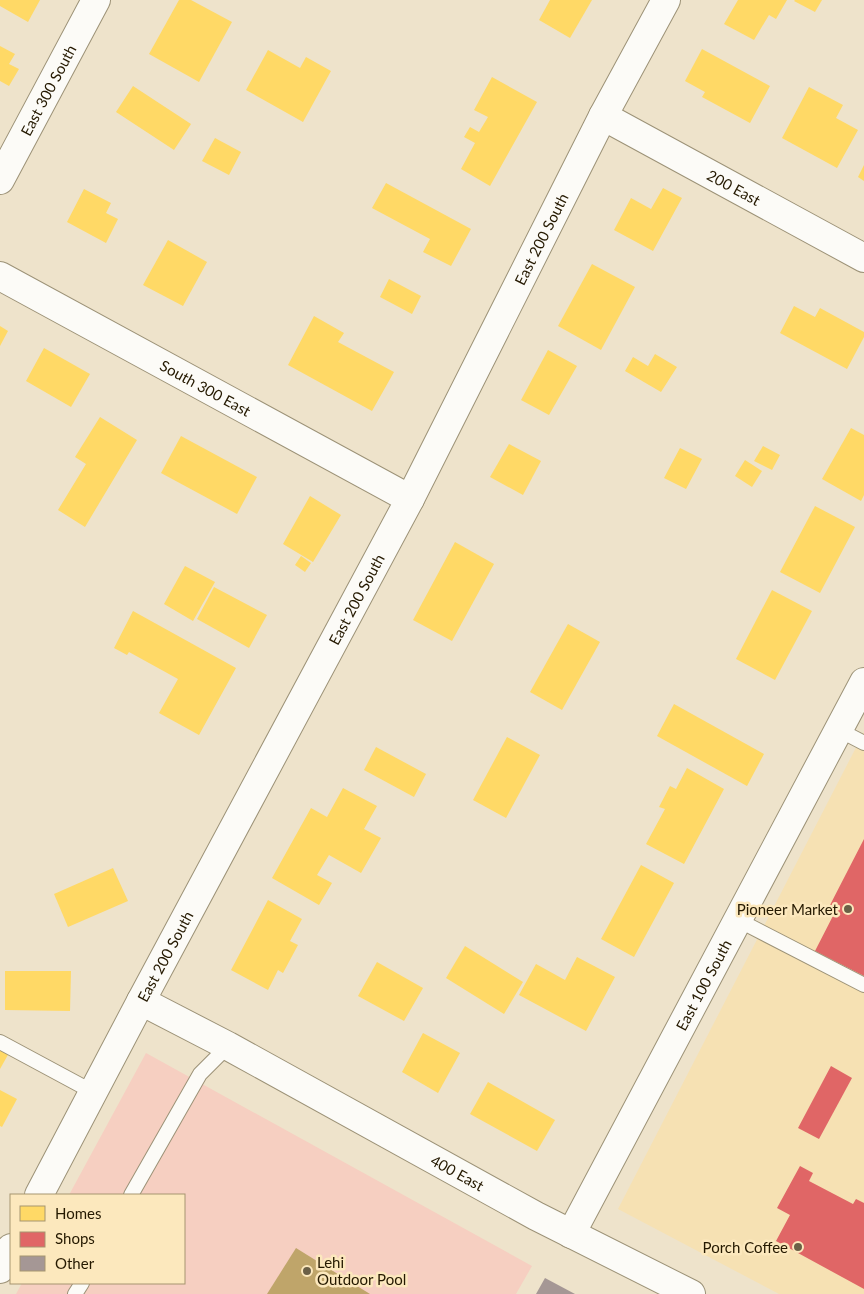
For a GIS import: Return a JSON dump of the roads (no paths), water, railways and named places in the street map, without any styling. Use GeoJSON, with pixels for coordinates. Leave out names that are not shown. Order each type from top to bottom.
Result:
{"type":"FeatureCollection","features":[{"type":"Feature","properties":{"kind":"street","name":"East 300 South"},"geometry":{"type":"LineString","coordinates":[[0,180],[96,0]]}},
{"type":"Feature","properties":{"kind":"street","name":"East 200 South"},"geometry":{"type":"LineString","coordinates":[[40,1194],[140,1001],[410,499],[603,116],[666,0]]}},
{"type":"Feature","properties":{"kind":"street","name":"200 East"},"geometry":{"type":"LineString","coordinates":[[603,116],[864,258]]}},
{"type":"Feature","properties":{"kind":"street","name":"South 300 East"},"geometry":{"type":"LineString","coordinates":[[0,276],[410,499]]}},
{"type":"Feature","properties":{"kind":"street","name":"East 100 South"},"geometry":{"type":"LineString","coordinates":[[571,1234],[864,682]]}},
{"type":"Feature","properties":{"kind":"street","name":"400 East"},"geometry":{"type":"LineString","coordinates":[[140,1001],[228,1046],[536,1216],[691,1294]]}},
{"type":"Feature","properties":{"kind":"street"},"geometry":{"type":"LineString","coordinates":[[0,1269],[10,1250]]}},
{"type":"Feature","properties":{"kind":"lane"},"geometry":{"type":"LineString","coordinates":[[839,730],[864,743]]}},
{"type":"Feature","properties":{"kind":"lane"},"geometry":{"type":"LineString","coordinates":[[738,920],[864,985]]}},
{"type":"Feature","properties":{"kind":"lane"},"geometry":{"type":"LineString","coordinates":[[0,1042],[93,1092]]}},
{"type":"Feature","properties":{"kind":"lane"},"geometry":{"type":"LineString","coordinates":[[132,1194],[200,1074],[228,1046]]}},
{"type":"Feature","properties":{"kind":"place","name":"Pioneer Market"},"geometry":{"type":"Point","coordinates":[848,909]}},
{"type":"Feature","properties":{"kind":"place","name":"Porch Coffee"},"geometry":{"type":"Point","coordinates":[798,1247]}},
{"type":"Feature","properties":{"kind":"place","name":"Lehi Outdoor Pool"},"geometry":{"type":"Point","coordinates":[307,1271]}}]}
